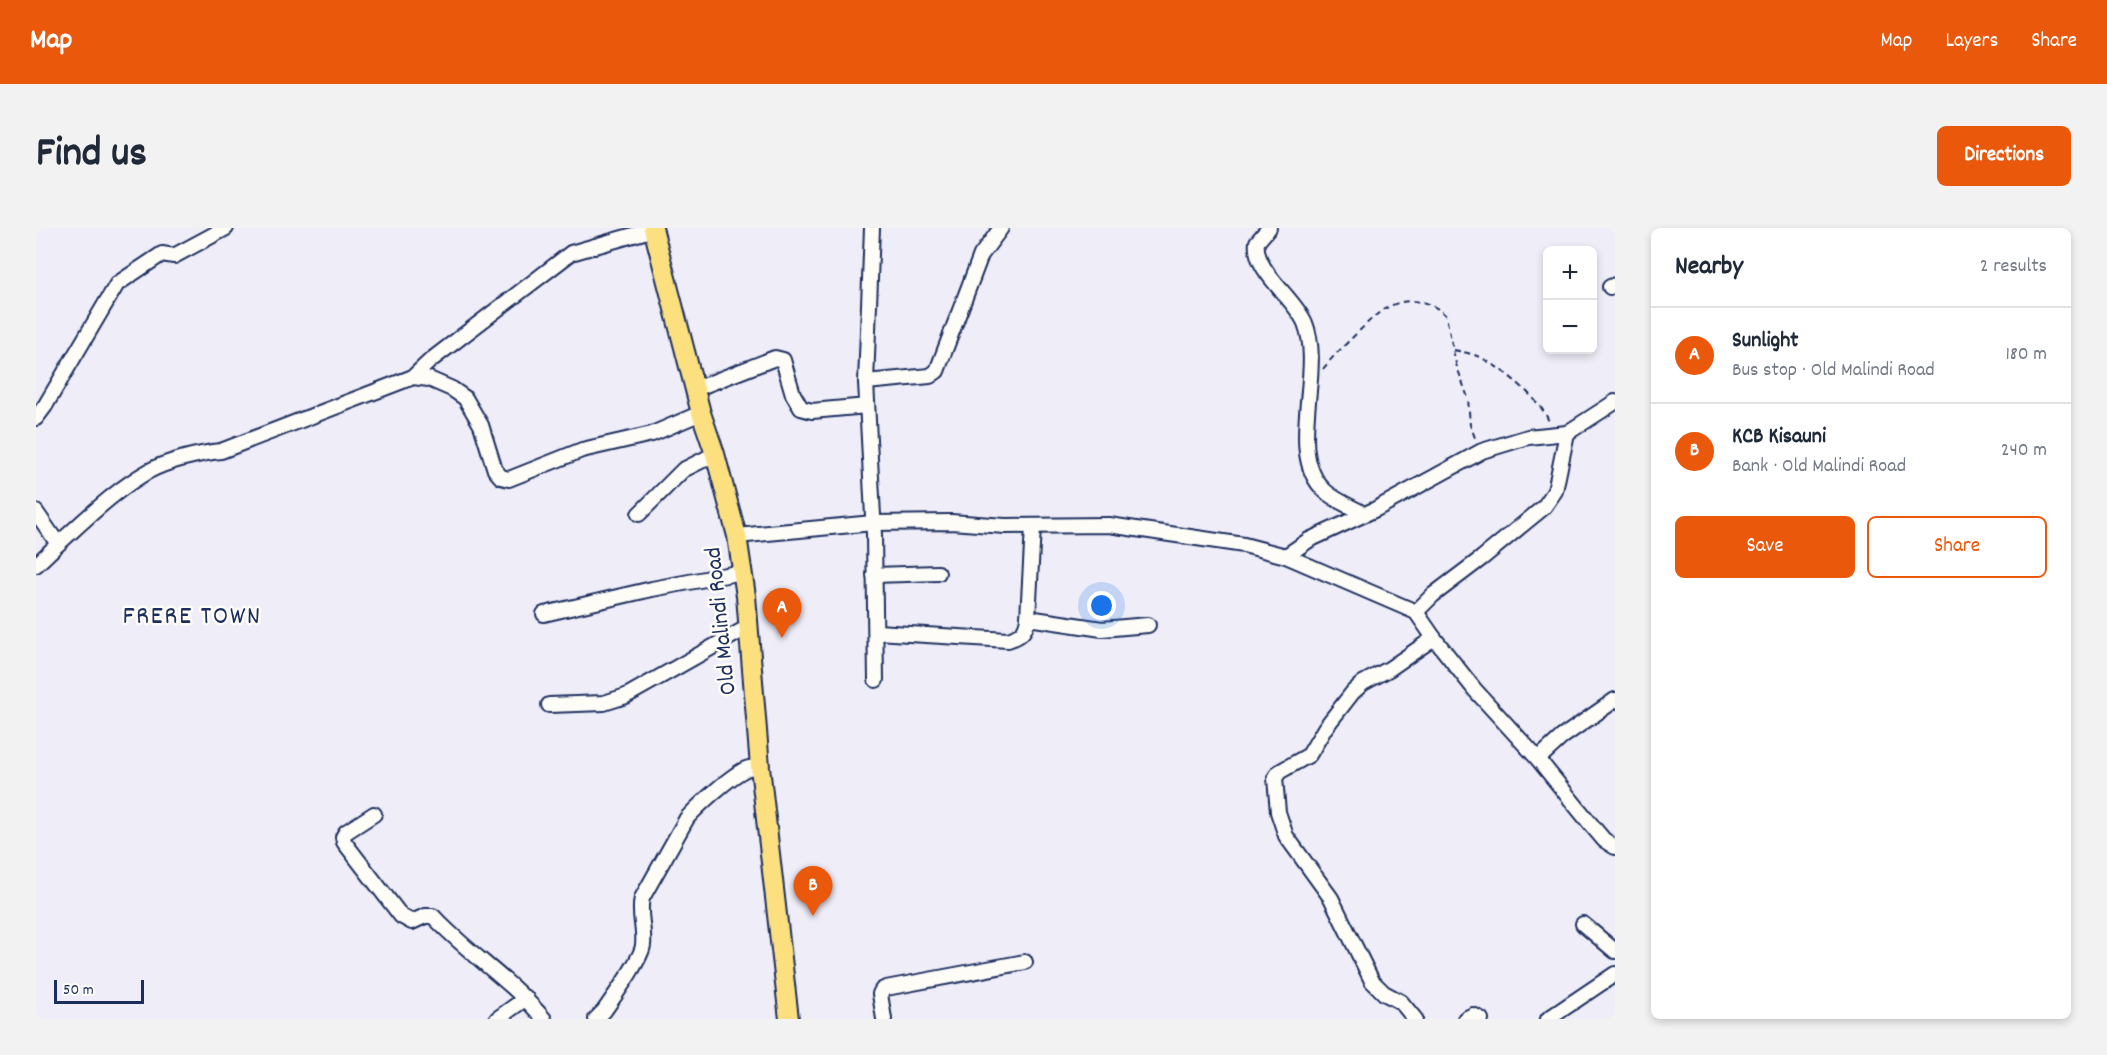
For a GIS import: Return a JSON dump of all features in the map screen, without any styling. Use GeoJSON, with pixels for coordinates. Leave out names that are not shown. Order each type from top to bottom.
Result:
{"type":"FeatureCollection","features":[{"type":"Feature","properties":{"kind":"main road","name":"Old Malindi Road"},"geometry":{"type":"LineString","coordinates":[[653,228],[701,413],[715,454],[737,536],[748,627],[760,767],[789,1019]]}},
{"type":"Feature","properties":{"kind":"street"},"geometry":{"type":"LineString","coordinates":[[36,418],[117,284],[162,254],[174,256],[226,228]]}},
{"type":"Feature","properties":{"kind":"street"},"geometry":{"type":"LineString","coordinates":[[36,566],[112,496],[150,470],[203,453],[221,451],[413,377],[431,360],[571,253],[653,228]]}},
{"type":"Feature","properties":{"kind":"street"},"geometry":{"type":"LineString","coordinates":[[872,228],[866,382],[877,632],[876,680]]}},
{"type":"Feature","properties":{"kind":"street"},"geometry":{"type":"LineString","coordinates":[[866,382],[930,376],[937,371],[981,255],[1000,228]]}},
{"type":"Feature","properties":{"kind":"street"},"geometry":{"type":"LineString","coordinates":[[1269,228],[1257,242],[1257,256],[1301,315],[1310,339],[1312,373],[1308,389],[1306,429],[1307,454],[1311,467],[1325,491],[1364,514]]}},
{"type":"Feature","properties":{"kind":"street"},"geometry":{"type":"LineString","coordinates":[[695,389],[775,358],[783,360],[793,394],[801,408],[812,411],[867,406]]}},
{"type":"Feature","properties":{"kind":"street"},"geometry":{"type":"LineString","coordinates":[[413,377],[436,382],[465,398],[481,426],[495,470],[501,477],[509,479],[582,450],[652,434],[701,413]]}},
{"type":"Feature","properties":{"kind":"street"},"geometry":{"type":"LineString","coordinates":[[1286,556],[1309,540],[1364,514],[1482,451],[1510,440],[1567,433],[1615,402]]}},
{"type":"Feature","properties":{"kind":"street"},"geometry":{"type":"LineString","coordinates":[[1416,612],[1433,595],[1544,507],[1555,491],[1567,433]]}},
{"type":"Feature","properties":{"kind":"street"},"geometry":{"type":"LineString","coordinates":[[639,514],[683,471],[715,454]]}},
{"type":"Feature","properties":{"kind":"street"},"geometry":{"type":"LineString","coordinates":[[36,512],[58,544]]}},
{"type":"Feature","properties":{"kind":"street"},"geometry":{"type":"LineString","coordinates":[[737,536],[873,523],[951,522],[1032,527],[1125,526],[1244,545],[1286,556],[1416,612],[1475,690],[1538,759],[1604,840],[1615,847]]}},
{"type":"Feature","properties":{"kind":"street"},"geometry":{"type":"LineString","coordinates":[[877,632],[1008,640],[1022,634],[1028,618],[1032,527]]}},
{"type":"Feature","properties":{"kind":"street"},"geometry":{"type":"LineString","coordinates":[[543,614],[652,589],[742,572]]}},
{"type":"Feature","properties":{"kind":"street"},"geometry":{"type":"LineString","coordinates":[[873,575],[938,573]]}},
{"type":"Feature","properties":{"kind":"street"},"geometry":{"type":"LineString","coordinates":[[1028,618],[1102,629],[1148,625]]}},
{"type":"Feature","properties":{"kind":"street"},"geometry":{"type":"LineString","coordinates":[[549,705],[604,703],[626,696],[748,627]]}},
{"type":"Feature","properties":{"kind":"street"},"geometry":{"type":"LineString","coordinates":[[1415,1019],[1401,1002],[1384,993],[1372,981],[1331,898],[1291,844],[1282,827],[1278,812],[1275,778],[1279,772],[1309,755],[1325,728],[1353,692],[1363,683],[1389,669],[1434,638]]}},
{"type":"Feature","properties":{"kind":"street"},"geometry":{"type":"LineString","coordinates":[[1538,759],[1580,724],[1615,700]]}},
{"type":"Feature","properties":{"kind":"street"},"geometry":{"type":"LineString","coordinates":[[596,1019],[604,1011],[642,950],[640,916],[642,898],[687,818],[738,774],[749,768],[760,767]]}},
{"type":"Feature","properties":{"kind":"street"},"geometry":{"type":"LineString","coordinates":[[374,814],[346,832],[344,842],[401,916],[412,922],[425,916],[433,916],[446,931],[526,998],[543,1019]]}},
{"type":"Feature","properties":{"kind":"street"},"geometry":{"type":"LineString","coordinates":[[1583,924],[1615,951]]}},
{"type":"Feature","properties":{"kind":"street"},"geometry":{"type":"LineString","coordinates":[[884,1019],[880,994],[886,988],[1025,962]]}},
{"type":"Feature","properties":{"kind":"street"},"geometry":{"type":"LineString","coordinates":[[1548,1019],[1615,974]]}},
{"type":"Feature","properties":{"kind":"street"},"geometry":{"type":"LineString","coordinates":[[497,1019],[526,998]]}},
{"type":"Feature","properties":{"kind":"street"},"geometry":{"type":"LineString","coordinates":[[1465,1019],[1473,1016],[1481,1019]]}},
{"type":"Feature","properties":{"kind":"path"},"geometry":{"type":"LineString","coordinates":[[1312,373],[1322,370],[1331,358],[1381,311],[1408,300],[1428,303],[1446,316],[1456,364],[1468,398],[1470,425],[1482,451]]}},
{"type":"Feature","properties":{"kind":"path"},"geometry":{"type":"LineString","coordinates":[[1453,350],[1476,356],[1501,370],[1542,410],[1548,418],[1552,434]]}},
{"type":"Feature","properties":{"kind":"place","name":"Sunlight"},"geometry":{"type":"Point","coordinates":[782,638]}},
{"type":"Feature","properties":{"kind":"place","name":"KCB Kisauni"},"geometry":{"type":"Point","coordinates":[813,916]}},
{"type":"Feature","properties":{"kind":"district","name":"FRERE TOWN"},"geometry":{"type":"Point","coordinates":[192,617]}}]}
